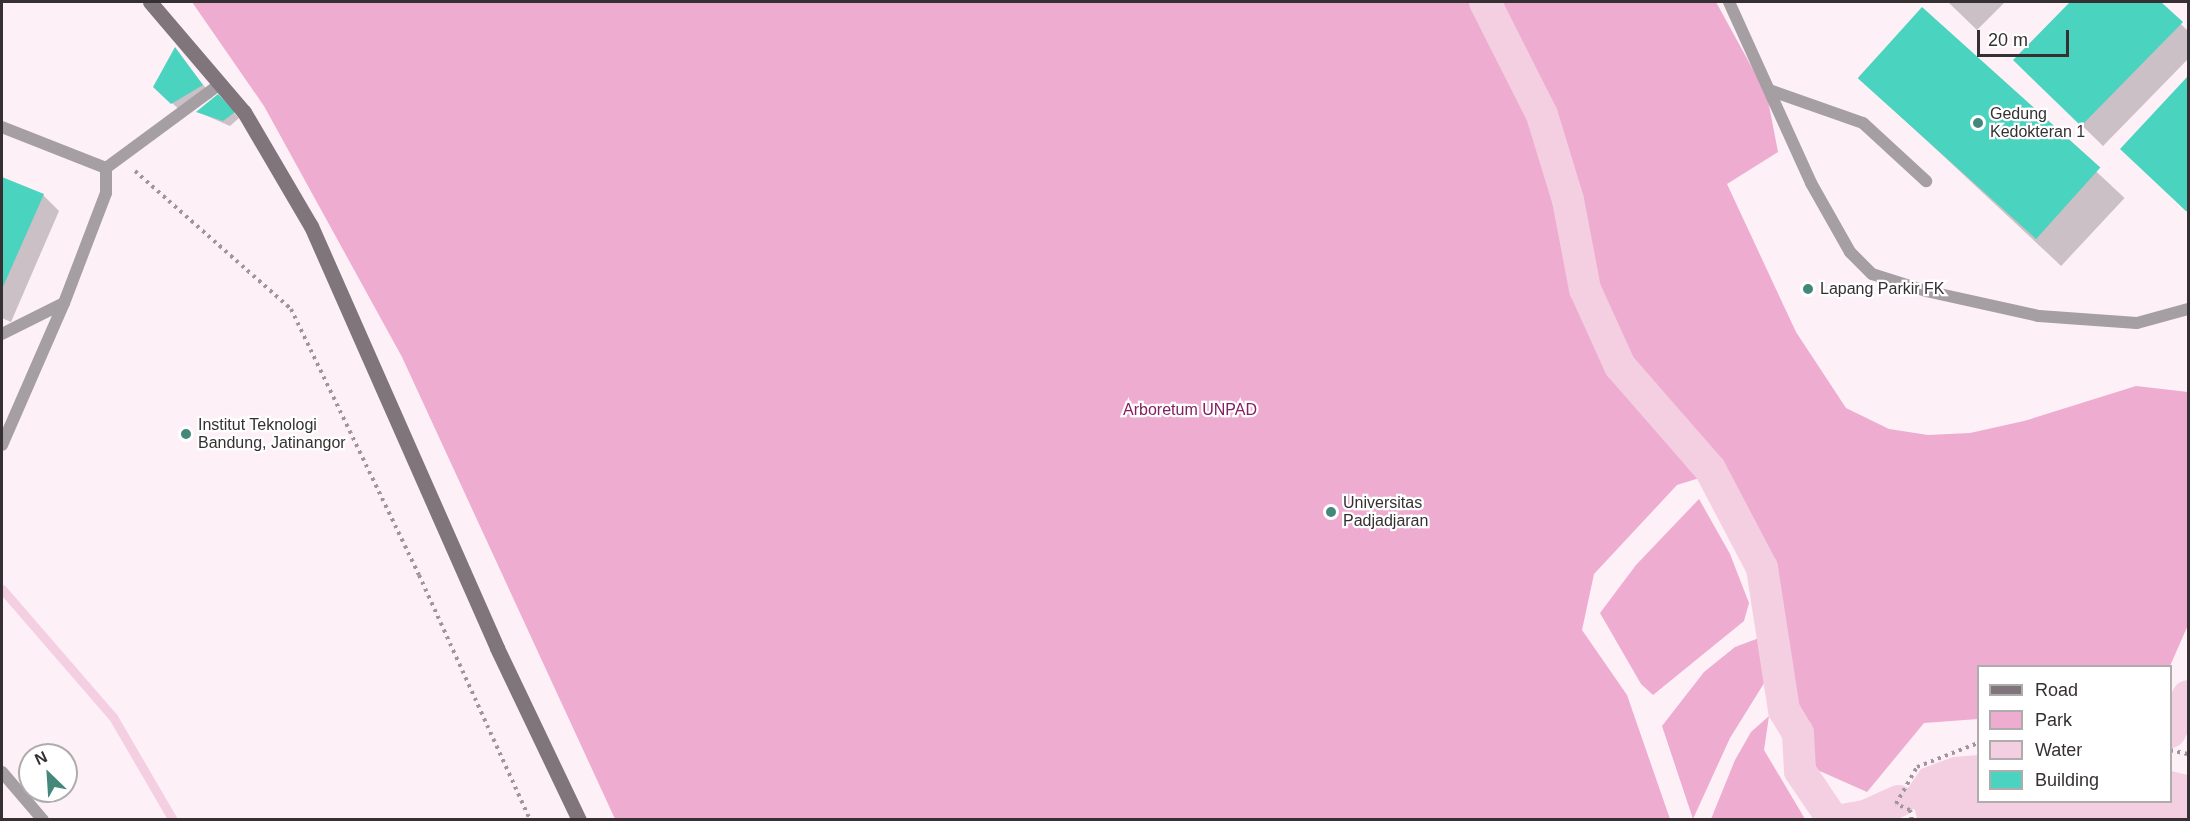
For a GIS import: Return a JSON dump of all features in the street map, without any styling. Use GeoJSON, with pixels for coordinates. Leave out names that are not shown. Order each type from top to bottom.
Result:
{"type":"FeatureCollection","features":[{"type":"Feature","properties":{"kind":"main road"},"geometry":{"type":"LineString","coordinates":[[150,2],[244,112],[311,226],[497,648],[579,819]]}},
{"type":"Feature","properties":{"kind":"lane"},"geometry":{"type":"LineString","coordinates":[[1729,2],[1826,209],[1850,252],[1872,274],[1926,291],[2039,316],[2137,323],[2188,309]]}},
{"type":"Feature","properties":{"kind":"lane"},"geometry":{"type":"LineString","coordinates":[[2,445],[64,303],[106,193],[106,168],[220,84]]}},
{"type":"Feature","properties":{"kind":"lane"},"geometry":{"type":"LineString","coordinates":[[1772,91],[1863,123],[1926,182]]}},
{"type":"Feature","properties":{"kind":"lane"},"geometry":{"type":"LineString","coordinates":[[2,127],[106,168]]}},
{"type":"Feature","properties":{"kind":"lane"},"geometry":{"type":"LineString","coordinates":[[2,334],[64,303]]}},
{"type":"Feature","properties":{"kind":"lane"},"geometry":{"type":"LineString","coordinates":[[2,772],[43,819]]}},
{"type":"Feature","properties":{"kind":"path"},"geometry":{"type":"LineString","coordinates":[[119,157],[291,309],[419,575],[530,819]]}},
{"type":"Feature","properties":{"kind":"path"},"geometry":{"type":"LineString","coordinates":[[1912,819],[1910,810],[1897,802],[1917,767],[1977,743]]}},
{"type":"Feature","properties":{"kind":"path"},"geometry":{"type":"LineString","coordinates":[[2172,750],[2188,754]]}},
{"type":"Feature","properties":{"kind":"green space","name":"Arboretum UNPAD"},"geometry":{"type":"Polygon","coordinates":[[[192,2],[1716,2],[1767,95],[1778,152],[1727,184],[1796,332],[1846,408],[1889,429],[1928,435],[1970,433],[2024,421],[2136,386],[2188,392],[2188,625],[2170,665],[1977,665],[1977,719],[1924,723],[1867,792],[1813,768],[1758,569],[1706,476],[1677,485],[1594,574],[1582,630],[1627,695],[1670,819],[615,819],[402,357],[264,106],[192,2]]]}},
{"type":"Feature","properties":{"kind":"green space"},"geometry":{"type":"Polygon","coordinates":[[[1699,499],[1730,554],[1749,603],[1744,621],[1653,695],[1641,684],[1600,613],[1636,565],[1699,499]]]}},
{"type":"Feature","properties":{"kind":"green space"},"geometry":{"type":"Polygon","coordinates":[[[1759,638],[1766,680],[1730,738],[1693,819],[1662,726],[1704,672],[1735,647],[1759,638]]]}},
{"type":"Feature","properties":{"kind":"green space"},"geometry":{"type":"Polygon","coordinates":[[[1769,716],[1764,750],[1805,819],[1711,819],[1735,760],[1751,732],[1769,716]]]}},
{"type":"Feature","properties":{"kind":"water"},"geometry":{"type":"Polygon","coordinates":[[[1977,755],[1977,803],[2172,803],[2172,771],[2188,775],[2188,819],[1917,819],[1915,810],[1899,801],[1921,769],[1953,757],[1977,755]]]}},
{"type":"Feature","properties":{"kind":"building"},"geometry":{"type":"Polygon","coordinates":[[[2070,2],[2161,2],[2183,22],[2081,126],[2013,60],[2070,2]]]}},
{"type":"Feature","properties":{"kind":"building","name":"Gedung Kedokteran 1"},"geometry":{"type":"Polygon","coordinates":[[[1922,7],[2100,168],[2036,239],[1858,78],[1922,7]]]}},
{"type":"Feature","properties":{"kind":"building"},"geometry":{"type":"Polygon","coordinates":[[[175,47],[203,85],[171,104],[153,87],[175,47]]]}},
{"type":"Feature","properties":{"kind":"building"},"geometry":{"type":"Polygon","coordinates":[[[2188,76],[2188,209],[2186,211],[2120,149],[2188,76]]]}},
{"type":"Feature","properties":{"kind":"building"},"geometry":{"type":"Polygon","coordinates":[[[218,94],[235,112],[223,121],[196,112],[218,94]]]}},
{"type":"Feature","properties":{"kind":"building"},"geometry":{"type":"Polygon","coordinates":[[[2,177],[44,194],[2,289],[2,177]]]}},
{"type":"Feature","properties":{"kind":"waterway"},"geometry":{"type":"LineString","coordinates":[[1485,2],[1542,115],[1568,200],[1585,289],[1620,366],[1710,469],[1762,568],[1784,710],[1798,733],[1800,771],[1833,820]]}},
{"type":"Feature","properties":{"kind":"waterway"},"geometry":{"type":"LineString","coordinates":[[2,589],[113,717],[173,820]]}},
{"type":"Feature","properties":{"kind":"waterway"},"geometry":{"type":"LineString","coordinates":[[2172,728],[2188,696]]}},
{"type":"Feature","properties":{"kind":"waterway"},"geometry":{"type":"LineString","coordinates":[[1842,820],[1865,816],[1899,801]]}},
{"type":"Feature","properties":{"kind":"place","name":"Gedung Kedokteran 1"},"geometry":{"type":"Point","coordinates":[1978,123]}},
{"type":"Feature","properties":{"kind":"place","name":"Lapang Parkir FK"},"geometry":{"type":"Point","coordinates":[1808,289]}},
{"type":"Feature","properties":{"kind":"place","name":"Institut Teknologi Bandung, Jatinangor"},"geometry":{"type":"Point","coordinates":[186,434]}},
{"type":"Feature","properties":{"kind":"place","name":"Universitas Padjadjaran"},"geometry":{"type":"Point","coordinates":[1331,512]}}]}
